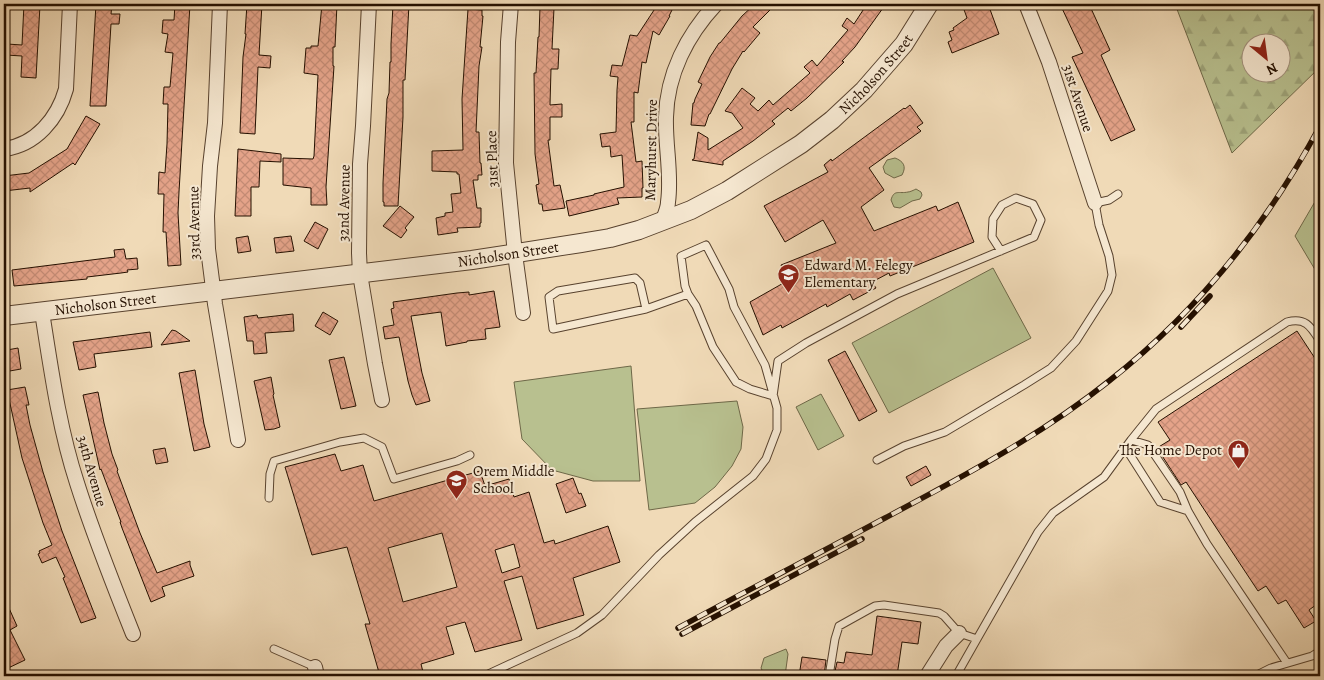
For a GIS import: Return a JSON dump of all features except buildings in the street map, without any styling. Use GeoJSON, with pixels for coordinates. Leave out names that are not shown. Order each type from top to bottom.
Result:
{"type":"FeatureCollection","features":[{"type":"Feature","properties":{"kind":"street"},"geometry":{"type":"LineString","coordinates":[[4,148],[22,143],[35,136],[47,126],[63,99],[66,89],[70,4]]}},
{"type":"Feature","properties":{"kind":"street","name":"33rd Avenue"},"geometry":{"type":"LineString","coordinates":[[220,4],[215,123],[207,216],[208,249],[238,440]]}},
{"type":"Feature","properties":{"kind":"street","name":"32nd Avenue"},"geometry":{"type":"LineString","coordinates":[[368,4],[360,164],[360,274],[382,400]]}},
{"type":"Feature","properties":{"kind":"street","name":"31st Place"},"geometry":{"type":"LineString","coordinates":[[511,4],[508,42],[506,163],[523,313]]}},
{"type":"Feature","properties":{"kind":"street","name":"Maryhurst Drive"},"geometry":{"type":"LineString","coordinates":[[663,220],[668,204],[670,180],[666,116],[669,87],[675,66],[683,50],[703,19],[716,4]]}},
{"type":"Feature","properties":{"kind":"street","name":"Nicholson Street"},"geometry":{"type":"LineString","coordinates":[[4,316],[515,254],[610,238],[639,230],[700,206],[727,191],[801,144],[832,120],[864,90],[904,44],[928,4]]}},
{"type":"Feature","properties":{"kind":"street","name":"31st Avenue"},"geometry":{"type":"LineString","coordinates":[[1026,4],[1049,62],[1095,203]]}},
{"type":"Feature","properties":{"kind":"street","name":"34th Avenue"},"geometry":{"type":"LineString","coordinates":[[42,312],[55,396],[76,482],[99,549],[133,634]]}},
{"type":"Feature","properties":{"kind":"street"},"geometry":{"type":"LineString","coordinates":[[927,676],[946,646],[959,633]]}},
{"type":"Feature","properties":{"kind":"lane"},"geometry":{"type":"LineString","coordinates":[[876,460],[904,446],[945,432],[1024,385],[1051,368],[1076,341],[1108,291],[1112,275],[1095,203],[1109,200],[1118,194]]}},
{"type":"Feature","properties":{"kind":"lane"},"geometry":{"type":"LineString","coordinates":[[773,396],[778,361],[806,342],[897,294],[1001,251],[1034,237],[1041,220],[1033,204],[1016,198],[1002,205],[993,219],[992,237],[1001,251]]}},
{"type":"Feature","properties":{"kind":"lane"},"geometry":{"type":"LineString","coordinates":[[484,676],[577,633],[602,615],[659,555],[695,522],[754,476],[766,459],[777,430],[777,408],[765,365],[734,306],[729,289],[706,245],[681,256],[685,286],[688,294],[696,306],[713,347],[736,382],[750,389],[773,396]]}},
{"type":"Feature","properties":{"kind":"lane"},"geometry":{"type":"LineString","coordinates":[[646,309],[640,283],[635,278],[558,292],[548,297],[553,329],[646,309],[688,294]]}},
{"type":"Feature","properties":{"kind":"lane"},"geometry":{"type":"LineString","coordinates":[[956,676],[1038,532],[1053,514],[1104,477],[1125,447],[1156,409],[1287,322],[1295,320],[1305,322],[1320,341]]}},
{"type":"Feature","properties":{"kind":"lane"},"geometry":{"type":"LineString","coordinates":[[269,498],[270,474],[274,461],[340,442],[364,438],[382,447],[394,479],[457,461],[470,455]]}},
{"type":"Feature","properties":{"kind":"lane"},"geometry":{"type":"LineString","coordinates":[[1131,440],[1148,445],[1180,492],[1188,511],[1208,544],[1287,664]]}},
{"type":"Feature","properties":{"kind":"lane"},"geometry":{"type":"LineString","coordinates":[[1125,447],[1160,502],[1188,511]]}},
{"type":"Feature","properties":{"kind":"lane"},"geometry":{"type":"LineString","coordinates":[[829,676],[835,638],[839,626],[876,606],[884,605],[939,613],[959,633],[977,639]]}},
{"type":"Feature","properties":{"kind":"lane"},"geometry":{"type":"LineString","coordinates":[[274,649],[316,672]]}},
{"type":"Feature","properties":{"kind":"lane"},"geometry":{"type":"LineString","coordinates":[[1255,676],[1271,668],[1312,656],[1320,651]]}},
{"type":"Feature","properties":{"kind":"green space"},"geometry":{"type":"Polygon","coordinates":[[[1175,4],[1320,4],[1320,67],[1232,153],[1175,4]]]}},
{"type":"Feature","properties":{"kind":"green space"},"geometry":{"type":"Polygon","coordinates":[[[895,158],[902,162],[904,169],[902,175],[894,178],[885,173],[883,167],[887,160],[895,158]]]}},
{"type":"Feature","properties":{"kind":"green space"},"geometry":{"type":"Polygon","coordinates":[[[916,189],[921,192],[920,199],[900,208],[894,207],[891,200],[894,194],[916,189]]]}},
{"type":"Feature","properties":{"kind":"green space"},"geometry":{"type":"Polygon","coordinates":[[[1320,193],[1320,278],[1295,236],[1320,193]]]}},
{"type":"Feature","properties":{"kind":"green space"},"geometry":{"type":"Polygon","coordinates":[[[993,268],[1031,338],[889,413],[852,343],[993,268]]]}},
{"type":"Feature","properties":{"kind":"green space"},"geometry":{"type":"Polygon","coordinates":[[[631,366],[640,481],[593,481],[552,470],[522,439],[514,382],[631,366]]]}},
{"type":"Feature","properties":{"kind":"green space"},"geometry":{"type":"Polygon","coordinates":[[[821,394],[844,436],[818,450],[796,407],[821,394]]]}},
{"type":"Feature","properties":{"kind":"green space"},"geometry":{"type":"Polygon","coordinates":[[[737,401],[743,427],[741,449],[732,466],[715,487],[695,503],[649,510],[637,409],[737,401]]]}},
{"type":"Feature","properties":{"kind":"green space"},"geometry":{"type":"Polygon","coordinates":[[[786,649],[788,654],[785,676],[765,676],[761,668],[764,658],[786,649]]]}},
{"type":"Feature","properties":{"kind":"railway"},"geometry":{"type":"LineString","coordinates":[[678,628],[914,503],[1000,455],[1056,420],[1109,381],[1172,326],[1228,264],[1277,197],[1320,126]]}},
{"type":"Feature","properties":{"kind":"railway"},"geometry":{"type":"LineString","coordinates":[[1181,327],[1210,296]]}},
{"type":"Feature","properties":{"kind":"railway"},"geometry":{"type":"LineString","coordinates":[[682,634],[862,539]]}},
{"type":"Feature","properties":{"kind":"place","name":"Edward M. Felegy Elementary"},"geometry":{"type":"Point","coordinates":[788,293]}},
{"type":"Feature","properties":{"kind":"place","name":"The Home Depot"},"geometry":{"type":"Point","coordinates":[1238,469]}},
{"type":"Feature","properties":{"kind":"place","name":"Orem Middle School"},"geometry":{"type":"Point","coordinates":[457,499]}}]}
